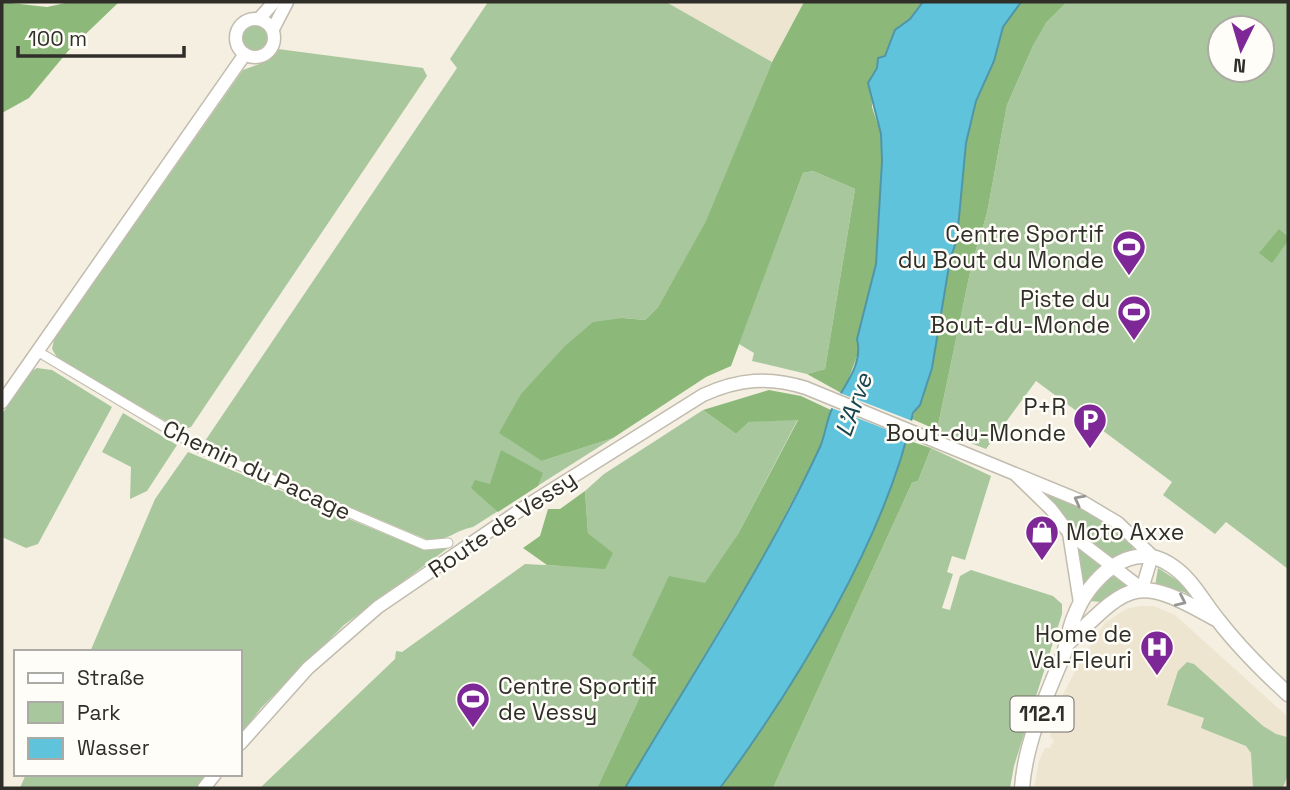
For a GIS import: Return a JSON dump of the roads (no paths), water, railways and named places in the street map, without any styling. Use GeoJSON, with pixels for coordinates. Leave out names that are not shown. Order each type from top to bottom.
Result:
{"type":"FeatureCollection","features":[{"type":"Feature","properties":{"kind":"main road"},"geometry":{"type":"LineString","coordinates":[[1113,566],[1139,556],[1152,556],[1170,565],[1192,585],[1217,620],[1288,694]]}},
{"type":"Feature","properties":{"kind":"main road","name":"112.1"},"geometry":{"type":"LineString","coordinates":[[1021,788],[1028,755],[1069,642],[1080,603],[1113,566]]}},
{"type":"Feature","properties":{"kind":"main road"},"geometry":{"type":"LineString","coordinates":[[1142,589],[1175,597],[1217,620]]}},
{"type":"Feature","properties":{"kind":"main road","name":"112.1"},"geometry":{"type":"LineString","coordinates":[[1069,642],[1111,601],[1142,589]]}},
{"type":"Feature","properties":{"kind":"street"},"geometry":{"type":"LineString","coordinates":[[274,2],[259,19],[245,21],[238,29],[237,43],[245,54],[260,56],[268,51],[274,43],[273,30],[287,2]]}},
{"type":"Feature","properties":{"kind":"street"},"geometry":{"type":"LineString","coordinates":[[259,19],[273,30]]}},
{"type":"Feature","properties":{"kind":"street"},"geometry":{"type":"LineString","coordinates":[[2,402],[245,54]]}},
{"type":"Feature","properties":{"kind":"street","name":"Chemin du Pacage"},"geometry":{"type":"LineString","coordinates":[[37,351],[188,442],[425,545],[448,544]]}},
{"type":"Feature","properties":{"kind":"street","name":"Route de Vessy"},"geometry":{"type":"LineString","coordinates":[[242,742],[308,668],[378,607],[454,553],[679,409],[703,395],[740,381],[773,380],[806,388],[1016,475]]}},
{"type":"Feature","properties":{"kind":"street"},"geometry":{"type":"LineString","coordinates":[[1016,475],[1040,481],[1091,506],[1135,536],[1152,556],[1142,589],[1069,533],[1051,509],[1016,475]]}},
{"type":"Feature","properties":{"kind":"street"},"geometry":{"type":"LineString","coordinates":[[1069,533],[1080,603]]}},
{"type":"Feature","properties":{"kind":"water","name":"L'Arve"},"geometry":{"type":"Polygon","coordinates":[[[923,2],[1021,2],[1003,27],[994,61],[976,101],[966,143],[957,239],[950,260],[932,368],[920,405],[913,413],[900,461],[882,510],[835,609],[778,704],[720,788],[625,788],[776,534],[820,447],[831,411],[854,368],[857,339],[876,264],[882,161],[881,134],[868,83],[877,68],[878,58],[885,56],[895,30],[910,19],[923,2]]]}},
{"type":"Feature","properties":{"kind":"place","name":"Centre Sportif du Bout du Monde"},"geometry":{"type":"Point","coordinates":[1129,277]}},
{"type":"Feature","properties":{"kind":"place","name":"Piste du Bout-du-Monde"},"geometry":{"type":"Point","coordinates":[1134,342]}},
{"type":"Feature","properties":{"kind":"place","name":"P+R Bout-du-Monde"},"geometry":{"type":"Point","coordinates":[1090,450]}},
{"type":"Feature","properties":{"kind":"place","name":"Moto Axxe"},"geometry":{"type":"Point","coordinates":[1042,562]}},
{"type":"Feature","properties":{"kind":"place","name":"Home de Val-Fleuri"},"geometry":{"type":"Point","coordinates":[1157,677]}},
{"type":"Feature","properties":{"kind":"place","name":"Centre Sportif de Vessy"},"geometry":{"type":"Point","coordinates":[473,729]}}]}
